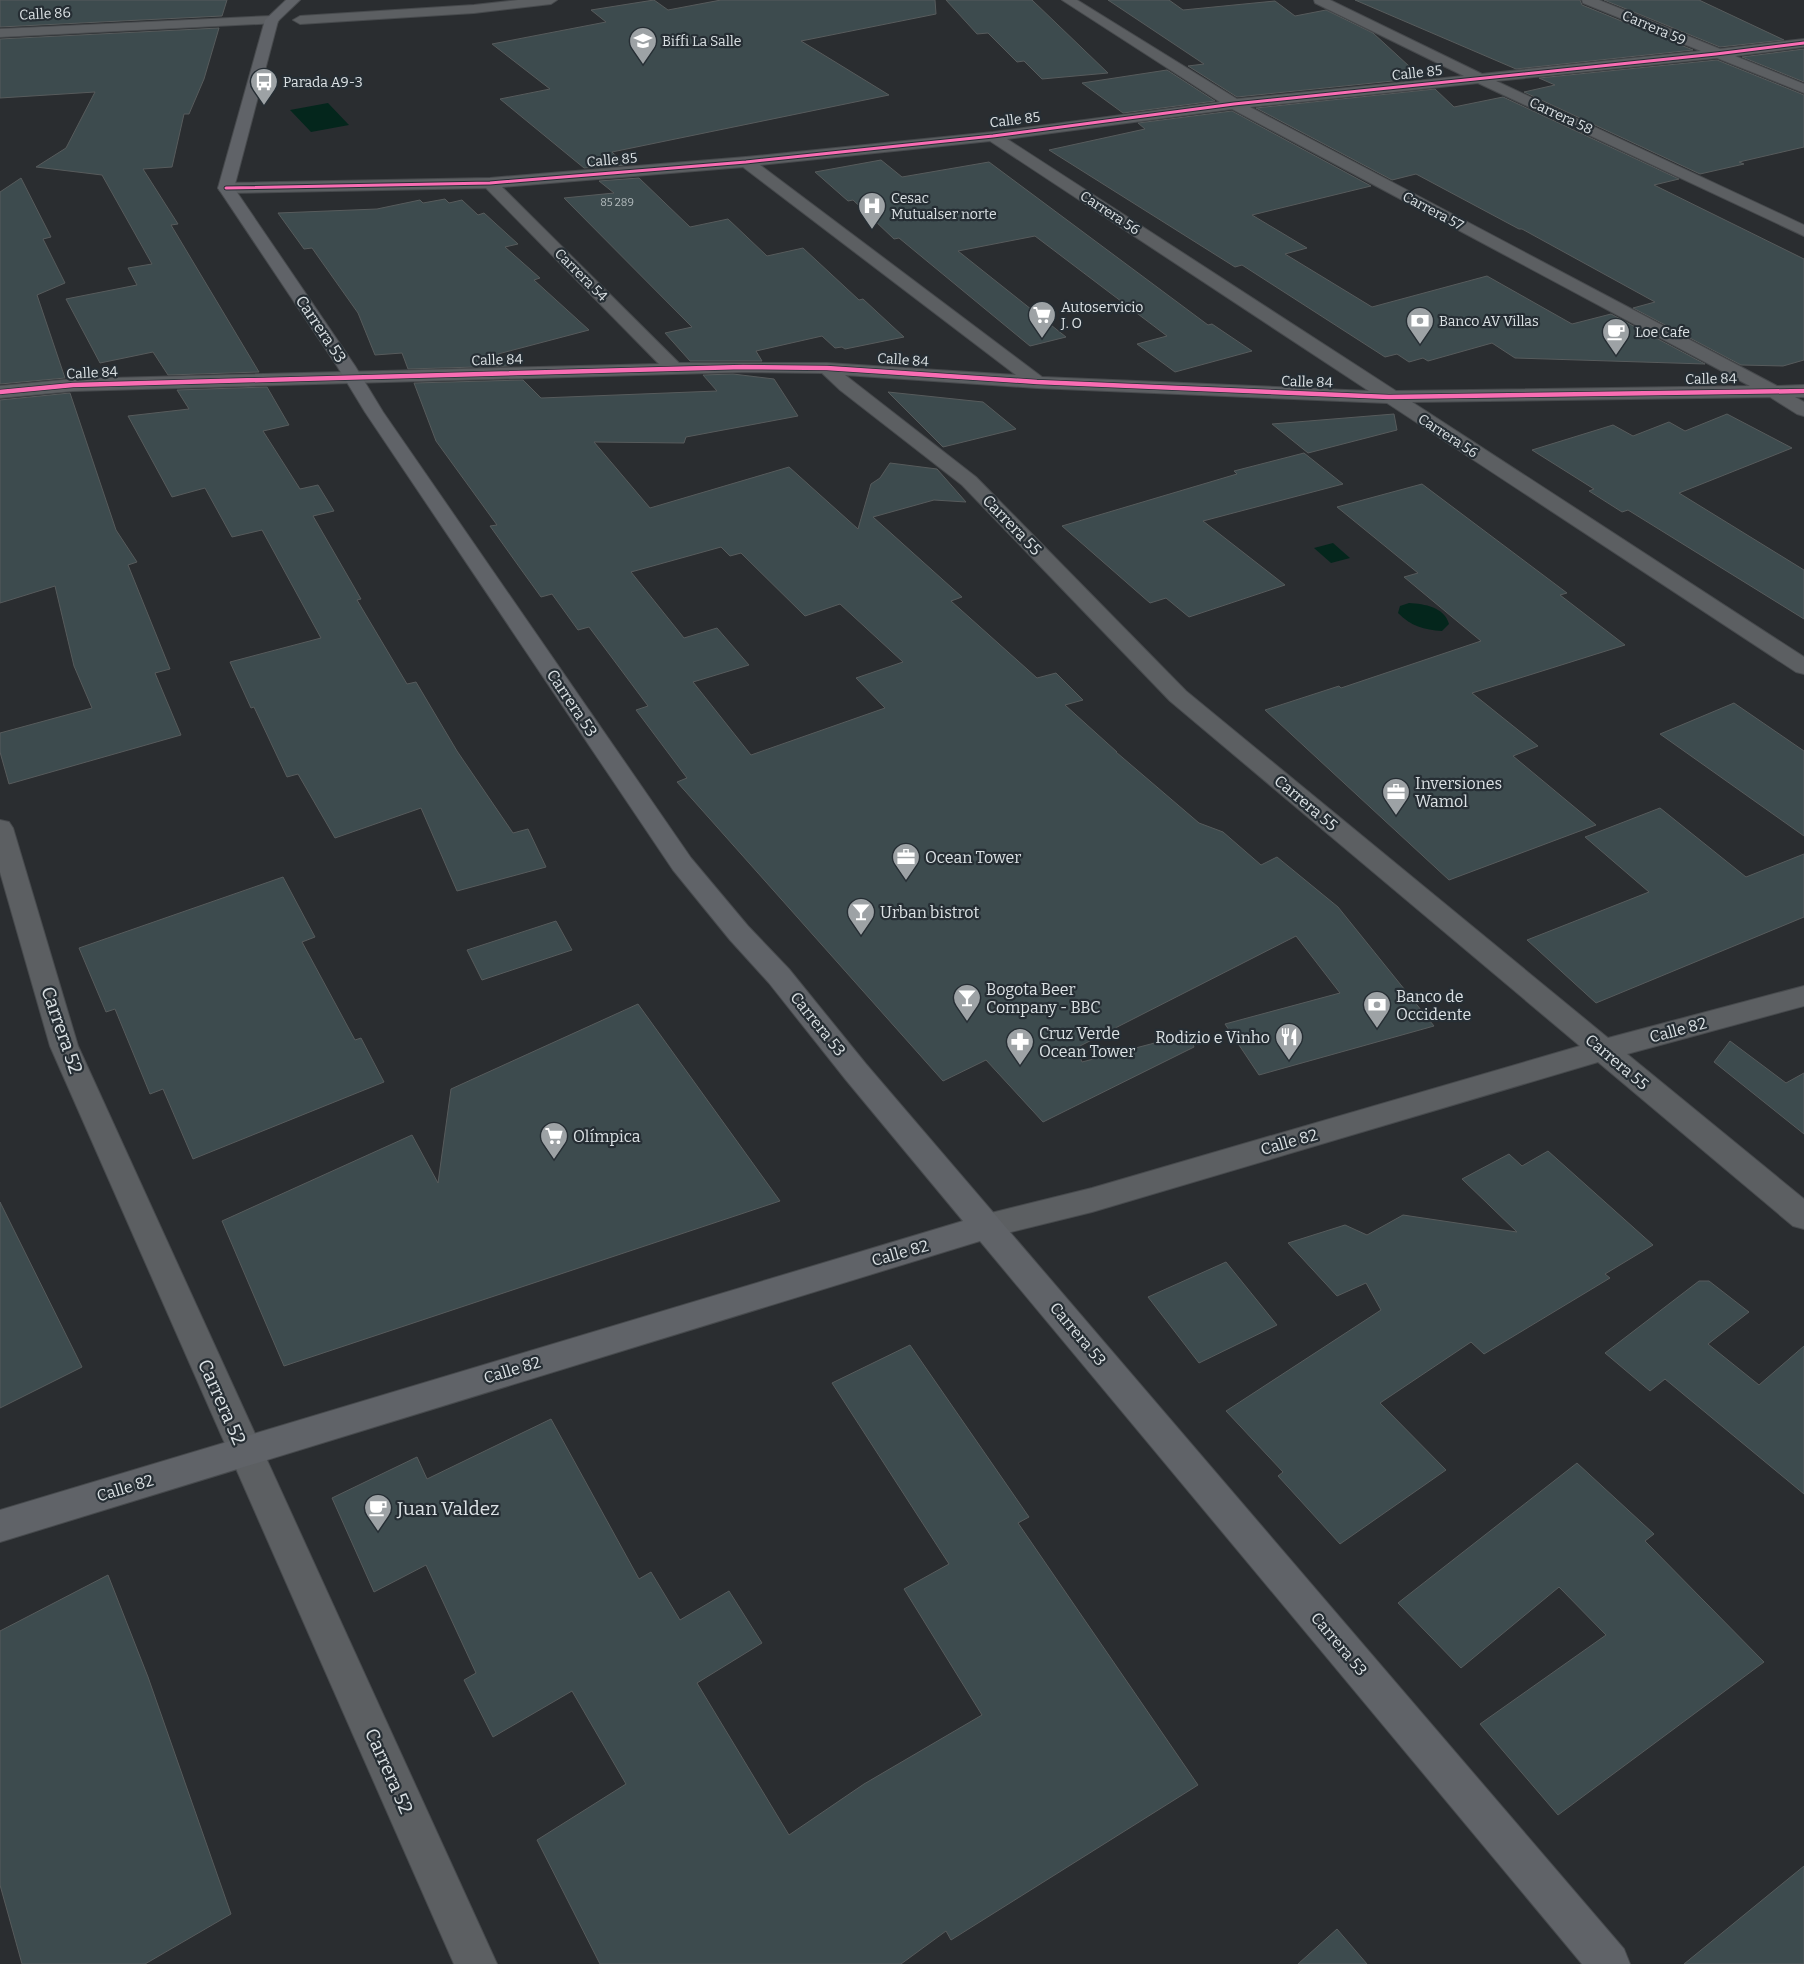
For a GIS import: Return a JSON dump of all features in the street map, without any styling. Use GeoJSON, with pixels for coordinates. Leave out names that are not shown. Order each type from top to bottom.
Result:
{"type":"FeatureCollection","features":[{"type":"Feature","properties":{"kind":"main road"},"geometry":{"type":"LineString","coordinates":[[226,188],[272,20],[294,0]]}},
{"type":"Feature","properties":{"kind":"main road","name":"Carrera 53"},"geometry":{"type":"LineString","coordinates":[[226,188],[682,864],[739,933],[779,976],[856,1072],[1609,1964]]}},
{"type":"Feature","properties":{"kind":"main road","name":"Calle 82"},"geometry":{"type":"LineString","coordinates":[[0,1526],[987,1226]]}},
{"type":"Feature","properties":{"kind":"street"},"geometry":{"type":"LineString","coordinates":[[300,20],[474,10],[551,0]]}},
{"type":"Feature","properties":{"kind":"street","name":"Carrera 57"},"geometry":{"type":"LineString","coordinates":[[1068,0],[1234,104],[1771,390],[1804,410]]}},
{"type":"Feature","properties":{"kind":"street","name":"Carrera 58"},"geometry":{"type":"LineString","coordinates":[[1320,0],[1481,79],[1804,231]]}},
{"type":"Feature","properties":{"kind":"street","name":"Carrera 59"},"geometry":{"type":"LineString","coordinates":[[1588,0],[1804,89]]}},
{"type":"Feature","properties":{"kind":"street","name":"Calle 86"},"geometry":{"type":"LineString","coordinates":[[0,33],[272,20]]}},
{"type":"Feature","properties":{"kind":"street","name":"Calle 85"},"geometry":{"type":"LineString","coordinates":[[226,188],[490,183],[746,162],[993,136],[1234,104],[1716,54],[1804,43]]}},
{"type":"Feature","properties":{"kind":"street","name":"Carrera 56"},"geometry":{"type":"LineString","coordinates":[[993,136],[1804,668]]}},
{"type":"Feature","properties":{"kind":"street"},"geometry":{"type":"LineString","coordinates":[[746,162],[1037,382]]}},
{"type":"Feature","properties":{"kind":"street","name":"Carrera 54"},"geometry":{"type":"LineString","coordinates":[[490,183],[673,368]]}},
{"type":"Feature","properties":{"kind":"street","name":"Calle 84"},"geometry":{"type":"LineString","coordinates":[[0,392],[73,385],[673,368],[827,368],[1037,382],[1389,397],[1804,390]]}},
{"type":"Feature","properties":{"kind":"street","name":"Carrera 55"},"geometry":{"type":"LineString","coordinates":[[827,368],[847,386],[969,482],[1178,696],[1804,1217]]}},
{"type":"Feature","properties":{"kind":"street","name":"Carrera 52"},"geometry":{"type":"LineString","coordinates":[[0,828],[64,1046],[244,1451],[476,1964]]}},
{"type":"Feature","properties":{"kind":"street","name":"Calle 82"},"geometry":{"type":"LineString","coordinates":[[987,1226],[1092,1200],[1603,1050],[1804,996]]}},
{"type":"Feature","properties":{"kind":"shaded area"},"geometry":{"type":"Polygon","coordinates":[[[328,103],[349,125],[311,132],[290,110],[328,103]]]}},
{"type":"Feature","properties":{"kind":"shaded area"},"geometry":{"type":"Polygon","coordinates":[[[1333,543],[1350,558],[1331,563],[1314,548],[1333,543]]]}},
{"type":"Feature","properties":{"kind":"shaded area"},"geometry":{"type":"Polygon","coordinates":[[[1409,603],[1421,604],[1438,610],[1447,618],[1449,624],[1442,631],[1429,630],[1413,624],[1398,613],[1400,606],[1409,603]]]}},
{"type":"Feature","properties":{"kind":"building"},"geometry":{"type":"Polygon","coordinates":[[[0,0],[227,0],[222,16],[0,27],[0,0]]]}},
{"type":"Feature","properties":{"kind":"building"},"geometry":{"type":"Polygon","coordinates":[[[654,0],[668,10],[721,0],[935,0],[936,14],[801,41],[889,95],[612,152],[626,165],[584,168],[500,99],[550,89],[492,44],[606,22],[591,10],[654,0]]]}},
{"type":"Feature","properties":{"kind":"building"},"geometry":{"type":"Polygon","coordinates":[[[946,0],[1032,0],[1108,73],[1042,79],[1024,61],[1017,62],[988,33],[977,34],[946,0]]]}},
{"type":"Feature","properties":{"kind":"building"},"geometry":{"type":"Polygon","coordinates":[[[1108,0],[1169,0],[1183,10],[1275,1],[1295,16],[1326,10],[1373,33],[1422,78],[1237,97],[1188,66],[1204,64],[1108,0]]]}},
{"type":"Feature","properties":{"kind":"building"},"geometry":{"type":"Polygon","coordinates":[[[1355,0],[1580,0],[1582,5],[1693,50],[1516,69],[1355,0]]]}},
{"type":"Feature","properties":{"kind":"building"},"geometry":{"type":"Polygon","coordinates":[[[1604,0],[1699,0],[1784,40],[1720,47],[1604,0]]]}},
{"type":"Feature","properties":{"kind":"building"},"geometry":{"type":"Polygon","coordinates":[[[219,28],[204,79],[189,114],[184,114],[172,167],[143,169],[178,224],[171,225],[259,372],[168,375],[153,352],[100,363],[66,299],[137,285],[128,268],[152,264],[102,175],[36,167],[66,148],[95,92],[0,98],[0,39],[219,28]]]}},
{"type":"Feature","properties":{"kind":"building"},"geometry":{"type":"Polygon","coordinates":[[[1804,49],[1804,82],[1742,57],[1804,49]]]}},
{"type":"Feature","properties":{"kind":"building"},"geometry":{"type":"Polygon","coordinates":[[[1717,60],[1804,95],[1804,147],[1739,162],[1744,164],[1700,174],[1524,92],[1555,85],[1539,78],[1717,60]]]}},
{"type":"Feature","properties":{"kind":"building"},"geometry":{"type":"Polygon","coordinates":[[[1167,70],[1215,101],[1123,113],[1082,83],[1167,70]]]}},
{"type":"Feature","properties":{"kind":"building"},"geometry":{"type":"Polygon","coordinates":[[[1435,89],[1454,107],[1503,97],[1679,179],[1654,185],[1804,259],[1804,360],[1783,366],[1741,365],[1633,308],[1655,302],[1522,229],[1416,174],[1392,180],[1256,108],[1435,89]]]}},
{"type":"Feature","properties":{"kind":"building"},"geometry":{"type":"Polygon","coordinates":[[[1232,111],[1371,186],[1252,215],[1307,248],[1285,254],[1372,307],[1487,276],[1572,324],[1611,314],[1705,364],[1515,358],[1492,343],[1428,361],[1423,358],[1409,362],[1397,354],[1385,357],[1242,265],[1235,267],[1049,150],[1145,129],[1138,123],[1232,111]]]}},
{"type":"Feature","properties":{"kind":"building"},"geometry":{"type":"Polygon","coordinates":[[[881,160],[902,177],[989,162],[1208,325],[1212,324],[1252,351],[1175,372],[1137,344],[1167,336],[1035,236],[958,251],[1066,337],[1030,346],[899,238],[894,239],[853,200],[848,201],[815,172],[881,160]]]}},
{"type":"Feature","properties":{"kind":"building"},"geometry":{"type":"Polygon","coordinates":[[[21,178],[51,237],[43,239],[65,283],[37,295],[65,378],[0,384],[0,192],[21,178]]]}},
{"type":"Feature","properties":{"kind":"building"},"geometry":{"type":"Polygon","coordinates":[[[639,178],[690,227],[728,219],[767,256],[803,248],[859,300],[863,299],[904,337],[845,349],[842,347],[835,348],[822,336],[756,351],[762,361],[690,361],[665,333],[692,327],[564,198],[614,193],[599,181],[639,178]]]}},
{"type":"Feature","properties":{"kind":"building"},"geometry":{"type":"Polygon","coordinates":[[[445,199],[449,203],[462,200],[478,215],[484,213],[518,244],[505,247],[540,278],[534,280],[589,330],[498,354],[510,366],[408,369],[402,353],[375,355],[358,313],[312,248],[304,249],[278,213],[377,209],[420,200],[423,203],[445,199]]]}},
{"type":"Feature","properties":{"kind":"building"},"geometry":{"type":"Polygon","coordinates":[[[733,374],[774,379],[798,416],[686,437],[684,443],[594,442],[650,508],[789,467],[858,529],[871,484],[880,478],[890,463],[937,469],[966,502],[934,500],[873,517],[962,597],[951,601],[1037,678],[1056,673],[1083,700],[1065,705],[1116,752],[1199,823],[1223,832],[1261,865],[1277,857],[1338,907],[1434,1026],[1259,1075],[1225,1024],[1340,993],[1296,936],[1076,1048],[1082,1062],[1189,1034],[1194,1047],[1043,1122],[986,1060],[943,1081],[677,782],[687,778],[636,710],[648,706],[589,627],[578,630],[552,594],[541,597],[490,526],[497,525],[436,441],[414,383],[523,380],[541,398],[717,391],[703,375],[733,374]],[[721,547],[631,572],[684,638],[717,628],[749,665],[693,682],[751,755],[885,708],[856,678],[903,662],[840,604],[805,616],[741,553],[730,556],[721,547]]]}},
{"type":"Feature","properties":{"kind":"building"},"geometry":{"type":"Polygon","coordinates":[[[267,387],[289,425],[263,431],[300,489],[318,485],[334,511],[313,516],[361,599],[357,600],[407,684],[416,682],[457,751],[513,833],[528,829],[546,867],[457,891],[421,808],[335,838],[298,774],[287,777],[254,707],[251,708],[230,662],[321,638],[262,530],[232,537],[205,488],[172,497],[128,416],[189,409],[177,390],[267,387]]]}},
{"type":"Feature","properties":{"kind":"building"},"geometry":{"type":"Polygon","coordinates":[[[888,392],[983,402],[1016,429],[943,447],[888,392]]]}},
{"type":"Feature","properties":{"kind":"building"},"geometry":{"type":"Polygon","coordinates":[[[70,393],[116,530],[137,562],[128,565],[170,669],[155,673],[181,735],[9,784],[0,752],[0,733],[92,708],[74,666],[55,586],[0,603],[0,400],[70,393]]]}},
{"type":"Feature","properties":{"kind":"building"},"geometry":{"type":"Polygon","coordinates":[[[1394,414],[1397,430],[1308,453],[1272,424],[1394,414]]]}},
{"type":"Feature","properties":{"kind":"building"},"geometry":{"type":"Polygon","coordinates":[[[1727,414],[1792,448],[1679,493],[1804,570],[1804,619],[1628,510],[1622,512],[1589,491],[1594,489],[1532,450],[1613,425],[1633,436],[1669,422],[1685,431],[1727,414]]]}},
{"type":"Feature","properties":{"kind":"building"},"geometry":{"type":"Polygon","coordinates":[[[1304,453],[1343,484],[1203,521],[1285,585],[1189,617],[1166,598],[1150,603],[1062,526],[1237,474],[1234,471],[1304,453]]]}},
{"type":"Feature","properties":{"kind":"building"},"geometry":{"type":"Polygon","coordinates":[[[1422,484],[1567,593],[1560,595],[1625,645],[1472,693],[1538,746],[1513,756],[1596,825],[1449,880],[1265,710],[1339,686],[1341,688],[1481,641],[1404,577],[1418,573],[1337,507],[1422,484]]]}},
{"type":"Feature","properties":{"kind":"building"},"geometry":{"type":"Polygon","coordinates":[[[1734,703],[1804,751],[1804,836],[1660,734],[1734,703]]]}},
{"type":"Feature","properties":{"kind":"building"},"geometry":{"type":"Polygon","coordinates":[[[1660,808],[1746,877],[1804,854],[1804,917],[1596,1003],[1527,940],[1649,892],[1585,837],[1660,808]]]}},
{"type":"Feature","properties":{"kind":"building"},"geometry":{"type":"Polygon","coordinates":[[[283,877],[315,937],[302,942],[355,1040],[361,1038],[384,1082],[193,1159],[163,1089],[150,1094],[115,1009],[106,1012],[79,948],[283,877]]]}},
{"type":"Feature","properties":{"kind":"building"},"geometry":{"type":"Polygon","coordinates":[[[556,921],[572,950],[482,980],[467,950],[556,921]]]}},
{"type":"Feature","properties":{"kind":"building","name":"Olímpica"},"geometry":{"type":"Polygon","coordinates":[[[638,1004],[780,1201],[284,1366],[222,1221],[412,1135],[438,1183],[451,1089],[638,1004]]]}},
{"type":"Feature","properties":{"kind":"building"},"geometry":{"type":"Polygon","coordinates":[[[1730,1041],[1786,1083],[1804,1073],[1804,1134],[1714,1062],[1730,1041]]]}},
{"type":"Feature","properties":{"kind":"building"},"geometry":{"type":"Polygon","coordinates":[[[1548,1151],[1653,1245],[1605,1274],[1610,1278],[1484,1354],[1471,1342],[1380,1403],[1446,1470],[1340,1544],[1278,1476],[1283,1472],[1226,1411],[1381,1310],[1366,1283],[1337,1296],[1288,1243],[1345,1225],[1367,1235],[1403,1215],[1517,1232],[1462,1179],[1509,1154],[1522,1166],[1548,1151]]]}},
{"type":"Feature","properties":{"kind":"building"},"geometry":{"type":"Polygon","coordinates":[[[0,1202],[82,1367],[0,1408],[0,1202]]]}},
{"type":"Feature","properties":{"kind":"building"},"geometry":{"type":"Polygon","coordinates":[[[1226,1262],[1277,1325],[1199,1363],[1148,1297],[1226,1262]]]}},
{"type":"Feature","properties":{"kind":"building"},"geometry":{"type":"Polygon","coordinates":[[[1699,1281],[1709,1281],[1749,1312],[1708,1344],[1759,1385],[1804,1346],[1804,1494],[1665,1379],[1650,1391],[1605,1353],[1699,1281]]]}},
{"type":"Feature","properties":{"kind":"building"},"geometry":{"type":"Polygon","coordinates":[[[910,1345],[1029,1517],[1018,1523],[1198,1785],[951,1940],[946,1931],[901,1964],[600,1964],[537,1840],[626,1784],[572,1691],[493,1737],[464,1680],[476,1673],[426,1565],[374,1592],[332,1498],[417,1457],[427,1479],[551,1419],[639,1579],[651,1572],[680,1620],[729,1591],[762,1643],[697,1683],[789,1835],[864,1784],[982,1715],[904,1589],[949,1564],[832,1383],[910,1345]]]}},
{"type":"Feature","properties":{"kind":"building"},"geometry":{"type":"Polygon","coordinates":[[[1577,1463],[1654,1534],[1645,1541],[1764,1662],[1558,1815],[1480,1724],[1606,1635],[1559,1587],[1461,1668],[1398,1603],[1577,1463]]]}},
{"type":"Feature","properties":{"kind":"building"},"geometry":{"type":"Polygon","coordinates":[[[108,1575],[148,1677],[231,1914],[145,1964],[22,1964],[0,1885],[0,1631],[108,1575]]]}},
{"type":"Feature","properties":{"kind":"building"},"geometry":{"type":"Polygon","coordinates":[[[1804,1866],[1804,1964],[1684,1964],[1804,1866]]]}},
{"type":"Feature","properties":{"kind":"building"},"geometry":{"type":"Polygon","coordinates":[[[1337,1929],[1367,1964],[1298,1964],[1337,1929]]]}},
{"type":"Feature","properties":{"kind":"cycle path"},"geometry":{"type":"LineString","coordinates":[[226,188],[490,183],[746,162],[993,136],[1234,104],[1716,54],[1804,43]]}},
{"type":"Feature","properties":{"kind":"cycle path"},"geometry":{"type":"LineString","coordinates":[[0,392],[73,385],[743,367],[827,368],[1037,382],[1389,397],[1804,391]]}},
{"type":"Feature","properties":{"kind":"place","name":"Biffi La Salle"},"geometry":{"type":"Point","coordinates":[643,65]}},
{"type":"Feature","properties":{"kind":"place","name":"Parada A9-3"},"geometry":{"type":"Point","coordinates":[264,106]}},
{"type":"Feature","properties":{"kind":"place","name":"Cesac Mutualser norte"},"geometry":{"type":"Point","coordinates":[872,230]}},
{"type":"Feature","properties":{"kind":"place","name":"Autoservicio J. O"},"geometry":{"type":"Point","coordinates":[1042,339]}},
{"type":"Feature","properties":{"kind":"place","name":"Banco AV Villas"},"geometry":{"type":"Point","coordinates":[1420,345]}},
{"type":"Feature","properties":{"kind":"place","name":"Loe Cafe"},"geometry":{"type":"Point","coordinates":[1616,356]}},
{"type":"Feature","properties":{"kind":"place","name":"Inversiones Wamol"},"geometry":{"type":"Point","coordinates":[1396,816]}},
{"type":"Feature","properties":{"kind":"place","name":"Ocean Tower"},"geometry":{"type":"Point","coordinates":[906,881]}},
{"type":"Feature","properties":{"kind":"place","name":"Urban bistrot"},"geometry":{"type":"Point","coordinates":[861,936]}},
{"type":"Feature","properties":{"kind":"place","name":"Bogota Beer Company - BBC"},"geometry":{"type":"Point","coordinates":[967,1022]}},
{"type":"Feature","properties":{"kind":"place","name":"Banco de Occidente"},"geometry":{"type":"Point","coordinates":[1377,1029]}},
{"type":"Feature","properties":{"kind":"place","name":"Rodizio e Vinho"},"geometry":{"type":"Point","coordinates":[1289,1061]}},
{"type":"Feature","properties":{"kind":"place","name":"Cruz Verde Ocean Tower"},"geometry":{"type":"Point","coordinates":[1020,1066]}},
{"type":"Feature","properties":{"kind":"place","name":"Olímpica"},"geometry":{"type":"Point","coordinates":[554,1160]}},
{"type":"Feature","properties":{"kind":"place","name":"Juan Valdez"},"geometry":{"type":"Point","coordinates":[378,1532]}}]}
